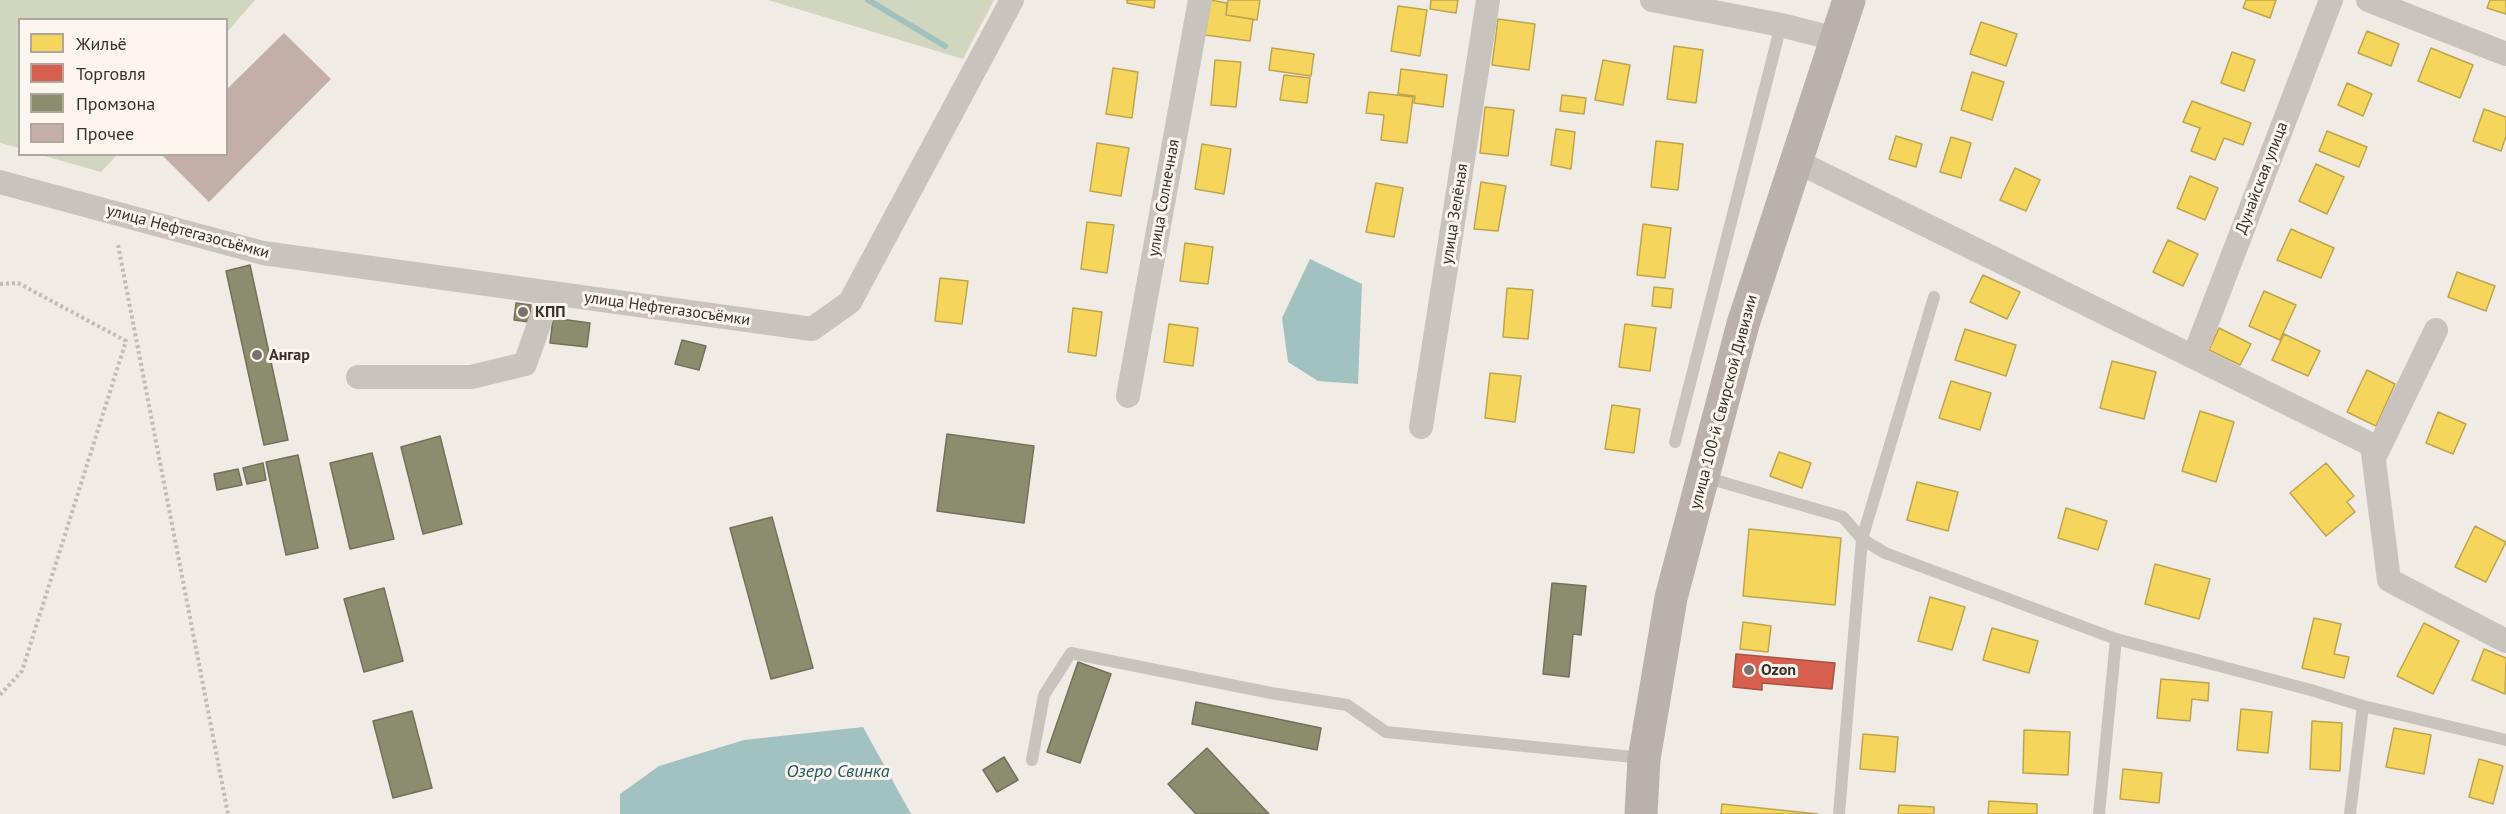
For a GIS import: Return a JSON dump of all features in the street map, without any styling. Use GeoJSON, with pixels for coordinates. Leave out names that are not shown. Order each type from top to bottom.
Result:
{"type":"FeatureCollection","features":[{"type":"Feature","properties":{"kind":"main road","name":"улица 100-й Свирской Дивизии"},"geometry":{"type":"LineString","coordinates":[[1641,814],[1644,759],[1671,598],[1743,324],[1798,162],[1849,0]]}},
{"type":"Feature","properties":{"kind":"street","name":"улица Нефтегазосъёмки"},"geometry":{"type":"LineString","coordinates":[[0,182],[263,253],[812,329],[850,302],[1012,0]]}},
{"type":"Feature","properties":{"kind":"street","name":"улица Солнечная"},"geometry":{"type":"LineString","coordinates":[[1128,396],[1200,0]]}},
{"type":"Feature","properties":{"kind":"street","name":"улица Зелёная"},"geometry":{"type":"LineString","coordinates":[[1421,427],[1488,0]]}},
{"type":"Feature","properties":{"kind":"street"},"geometry":{"type":"LineString","coordinates":[[1652,0],[1781,25],[1836,39]]}},
{"type":"Feature","properties":{"kind":"street","name":"Дунайская улица"},"geometry":{"type":"LineString","coordinates":[[2194,356],[2331,0]]}},
{"type":"Feature","properties":{"kind":"street"},"geometry":{"type":"LineString","coordinates":[[2368,0],[2506,54]]}},
{"type":"Feature","properties":{"kind":"street"},"geometry":{"type":"LineString","coordinates":[[1798,162],[2372,445],[2389,580],[2506,641]]}},
{"type":"Feature","properties":{"kind":"street"},"geometry":{"type":"LineString","coordinates":[[358,377],[471,377],[525,364],[550,293]]}},
{"type":"Feature","properties":{"kind":"street"},"geometry":{"type":"LineString","coordinates":[[2374,458],[2436,330]]}},
{"type":"Feature","properties":{"kind":"lane"},"geometry":{"type":"LineString","coordinates":[[1675,442],[1781,25]]}},
{"type":"Feature","properties":{"kind":"lane"},"geometry":{"type":"LineString","coordinates":[[1839,814],[1863,539],[1934,297]]}},
{"type":"Feature","properties":{"kind":"lane"},"geometry":{"type":"LineString","coordinates":[[1703,477],[1844,517],[1863,539],[1885,553],[2116,639],[2311,690],[2363,706],[2506,740]]}},
{"type":"Feature","properties":{"kind":"lane"},"geometry":{"type":"LineString","coordinates":[[2099,814],[2116,639]]}},
{"type":"Feature","properties":{"kind":"lane"},"geometry":{"type":"LineString","coordinates":[[1032,760],[1044,695],[1071,653],[1271,693],[1347,705],[1386,732],[1644,759]]}},
{"type":"Feature","properties":{"kind":"lane"},"geometry":{"type":"LineString","coordinates":[[2350,814],[2363,706]]}},
{"type":"Feature","properties":{"kind":"path"},"geometry":{"type":"LineString","coordinates":[[118,244],[228,814]]}},
{"type":"Feature","properties":{"kind":"path"},"geometry":{"type":"LineString","coordinates":[[0,284],[18,283],[126,341],[22,671],[0,695]]}},
{"type":"Feature","properties":{"kind":"green space"},"geometry":{"type":"Polygon","coordinates":[[[0,0],[255,0],[228,31],[228,18],[18,18],[18,148],[0,143],[0,0]]]}},
{"type":"Feature","properties":{"kind":"green space"},"geometry":{"type":"Polygon","coordinates":[[[768,0],[994,0],[963,59],[768,0]]]}},
{"type":"Feature","properties":{"kind":"green space"},"geometry":{"type":"Polygon","coordinates":[[[45,156],[116,156],[101,172],[45,156]]]}},
{"type":"Feature","properties":{"kind":"water"},"geometry":{"type":"Polygon","coordinates":[[[1310,259],[1362,284],[1358,384],[1318,381],[1288,362],[1282,318],[1310,259]]]}},
{"type":"Feature","properties":{"kind":"water","name":"Озеро Свинка"},"geometry":{"type":"Polygon","coordinates":[[[863,727],[911,814],[620,814],[620,794],[659,766],[744,740],[863,727]]]}},
{"type":"Feature","properties":{"kind":"building: Жильё"},"geometry":{"type":"Polygon","coordinates":[[[1127,0],[1155,0],[1154,8],[1127,3],[1127,0]]]}},
{"type":"Feature","properties":{"kind":"building: Жильё"},"geometry":{"type":"Polygon","coordinates":[[[1210,0],[1227,3],[1226,15],[1253,19],[1250,41],[1205,35],[1210,0]]]}},
{"type":"Feature","properties":{"kind":"building: Жильё"},"geometry":{"type":"Polygon","coordinates":[[[1228,0],[1260,0],[1257,20],[1226,15],[1228,0]]]}},
{"type":"Feature","properties":{"kind":"building: Жильё"},"geometry":{"type":"Polygon","coordinates":[[[1431,0],[1458,0],[1456,13],[1430,9],[1431,0]]]}},
{"type":"Feature","properties":{"kind":"building: Жильё"},"geometry":{"type":"Polygon","coordinates":[[[2246,0],[2276,0],[2270,18],[2243,8],[2246,0]]]}},
{"type":"Feature","properties":{"kind":"building: Жильё"},"geometry":{"type":"Polygon","coordinates":[[[2490,0],[2506,0],[2506,14],[2487,8],[2490,0]]]}},
{"type":"Feature","properties":{"kind":"building: Жильё"},"geometry":{"type":"Polygon","coordinates":[[[1398,6],[1427,10],[1420,56],[1391,51],[1398,6]]]}},
{"type":"Feature","properties":{"kind":"building: Жильё"},"geometry":{"type":"Polygon","coordinates":[[[1498,19],[1535,24],[1529,70],[1492,65],[1498,19]]]}},
{"type":"Feature","properties":{"kind":"building: Жильё"},"geometry":{"type":"Polygon","coordinates":[[[1981,22],[2017,34],[2006,66],[1970,54],[1981,22]]]}},
{"type":"Feature","properties":{"kind":"building: Жильё"},"geometry":{"type":"Polygon","coordinates":[[[2367,31],[2399,44],[2391,66],[2358,53],[2367,31]]]}},
{"type":"Feature","properties":{"kind":"building: Жильё"},"geometry":{"type":"Polygon","coordinates":[[[1674,46],[1703,50],[1696,103],[1667,99],[1674,46]]]}},
{"type":"Feature","properties":{"kind":"building: Жильё"},"geometry":{"type":"Polygon","coordinates":[[[1272,48],[1314,54],[1311,76],[1269,70],[1272,48]]]}},
{"type":"Feature","properties":{"kind":"building: Жильё"},"geometry":{"type":"Polygon","coordinates":[[[2431,48],[2473,65],[2460,98],[2418,81],[2431,48]]]}},
{"type":"Feature","properties":{"kind":"building: Жильё"},"geometry":{"type":"Polygon","coordinates":[[[2232,52],[2255,60],[2244,91],[2221,83],[2232,52]]]}},
{"type":"Feature","properties":{"kind":"building: Жильё"},"geometry":{"type":"Polygon","coordinates":[[[1215,60],[1241,62],[1236,107],[1211,105],[1215,60]]]}},
{"type":"Feature","properties":{"kind":"building: Жильё"},"geometry":{"type":"Polygon","coordinates":[[[1603,60],[1630,65],[1623,105],[1595,100],[1603,60]]]}},
{"type":"Feature","properties":{"kind":"building: Жильё"},"geometry":{"type":"Polygon","coordinates":[[[1113,68],[1138,72],[1132,118],[1106,114],[1113,68]]]}},
{"type":"Feature","properties":{"kind":"building: Жильё"},"geometry":{"type":"Polygon","coordinates":[[[1401,69],[1447,75],[1443,107],[1414,103],[1415,96],[1398,94],[1401,69]]]}},
{"type":"Feature","properties":{"kind":"building: Жильё"},"geometry":{"type":"Polygon","coordinates":[[[1972,72],[2004,82],[1992,120],[1961,110],[1972,72]]]}},
{"type":"Feature","properties":{"kind":"building: Жильё"},"geometry":{"type":"Polygon","coordinates":[[[1284,75],[1310,78],[1307,103],[1280,100],[1284,75]]]}},
{"type":"Feature","properties":{"kind":"building: Жильё"},"geometry":{"type":"Polygon","coordinates":[[[2347,83],[2372,94],[2363,116],[2338,105],[2347,83]]]}},
{"type":"Feature","properties":{"kind":"building: Жильё"},"geometry":{"type":"Polygon","coordinates":[[[1369,92],[1413,97],[1407,143],[1381,140],[1384,115],[1366,113],[1369,92]]]}},
{"type":"Feature","properties":{"kind":"building: Жильё"},"geometry":{"type":"Polygon","coordinates":[[[1562,95],[1586,98],[1584,114],[1560,111],[1562,95]]]}},
{"type":"Feature","properties":{"kind":"building: Жильё"},"geometry":{"type":"Polygon","coordinates":[[[2192,101],[2251,123],[2243,145],[2224,138],[2215,160],[2191,151],[2200,128],[2183,122],[2192,101]]]}},
{"type":"Feature","properties":{"kind":"building: Жильё"},"geometry":{"type":"Polygon","coordinates":[[[1485,107],[1514,110],[1508,156],[1480,153],[1485,107]]]}},
{"type":"Feature","properties":{"kind":"building: Жильё"},"geometry":{"type":"Polygon","coordinates":[[[2484,109],[2506,117],[2506,136],[2501,151],[2473,141],[2484,109]]]}},
{"type":"Feature","properties":{"kind":"building: Жильё"},"geometry":{"type":"Polygon","coordinates":[[[1556,129],[1575,132],[1571,169],[1551,165],[1556,129]]]}},
{"type":"Feature","properties":{"kind":"building: Жильё"},"geometry":{"type":"Polygon","coordinates":[[[2327,131],[2367,147],[2359,167],[2319,151],[2327,131]]]}},
{"type":"Feature","properties":{"kind":"building: Жильё"},"geometry":{"type":"Polygon","coordinates":[[[1896,136],[1922,144],[1916,167],[1889,159],[1896,136]]]}},
{"type":"Feature","properties":{"kind":"building: Жильё"},"geometry":{"type":"Polygon","coordinates":[[[1951,137],[1971,143],[1961,178],[1940,172],[1951,137]]]}},
{"type":"Feature","properties":{"kind":"building: Жильё"},"geometry":{"type":"Polygon","coordinates":[[[1656,141],[1683,144],[1678,190],[1651,187],[1656,141]]]}},
{"type":"Feature","properties":{"kind":"building: Жильё"},"geometry":{"type":"Polygon","coordinates":[[[1097,143],[1129,148],[1121,196],[1090,191],[1097,143]]]}},
{"type":"Feature","properties":{"kind":"building: Жильё"},"geometry":{"type":"Polygon","coordinates":[[[1202,144],[1231,149],[1224,194],[1195,189],[1202,144]]]}},
{"type":"Feature","properties":{"kind":"building: Жильё"},"geometry":{"type":"Polygon","coordinates":[[[2316,164],[2344,177],[2327,214],[2299,201],[2316,164]]]}},
{"type":"Feature","properties":{"kind":"building: Жильё"},"geometry":{"type":"Polygon","coordinates":[[[2015,168],[2040,180],[2026,211],[2000,200],[2015,168]]]}},
{"type":"Feature","properties":{"kind":"building: Жильё"},"geometry":{"type":"Polygon","coordinates":[[[2190,176],[2218,188],[2205,220],[2177,208],[2190,176]]]}},
{"type":"Feature","properties":{"kind":"building: Жильё"},"geometry":{"type":"Polygon","coordinates":[[[1481,182],[1506,186],[1498,231],[1474,229],[1481,182]]]}},
{"type":"Feature","properties":{"kind":"building: Жильё"},"geometry":{"type":"Polygon","coordinates":[[[1376,183],[1403,188],[1394,237],[1366,232],[1376,183]]]}},
{"type":"Feature","properties":{"kind":"building: Жильё"},"geometry":{"type":"Polygon","coordinates":[[[1087,222],[1114,225],[1107,273],[1081,269],[1087,222]]]}},
{"type":"Feature","properties":{"kind":"building: Жильё"},"geometry":{"type":"Polygon","coordinates":[[[1643,224],[1671,228],[1665,278],[1637,275],[1643,224]]]}},
{"type":"Feature","properties":{"kind":"building: Жильё"},"geometry":{"type":"Polygon","coordinates":[[[2291,229],[2334,248],[2321,278],[2277,260],[2291,229]]]}},
{"type":"Feature","properties":{"kind":"building: Жильё"},"geometry":{"type":"Polygon","coordinates":[[[2168,240],[2198,254],[2183,286],[2153,272],[2168,240]]]}},
{"type":"Feature","properties":{"kind":"building: Жильё"},"geometry":{"type":"Polygon","coordinates":[[[1185,243],[1213,247],[1208,284],[1180,281],[1185,243]]]}},
{"type":"Feature","properties":{"kind":"building: Жильё"},"geometry":{"type":"Polygon","coordinates":[[[2457,272],[2495,286],[2486,311],[2448,297],[2457,272]]]}},
{"type":"Feature","properties":{"kind":"building: Жильё"},"geometry":{"type":"Polygon","coordinates":[[[1983,275],[2020,292],[2007,319],[1970,302],[1983,275]]]}},
{"type":"Feature","properties":{"kind":"building: Жильё"},"geometry":{"type":"Polygon","coordinates":[[[940,278],[968,281],[962,324],[935,321],[940,278]]]}},
{"type":"Feature","properties":{"kind":"building: Жильё"},"geometry":{"type":"Polygon","coordinates":[[[1654,287],[1673,289],[1671,308],[1652,306],[1654,287]]]}},
{"type":"Feature","properties":{"kind":"building: Жильё"},"geometry":{"type":"Polygon","coordinates":[[[1507,288],[1533,290],[1528,339],[1503,337],[1507,288]]]}},
{"type":"Feature","properties":{"kind":"building: Жильё"},"geometry":{"type":"Polygon","coordinates":[[[2264,291],[2296,305],[2280,340],[2249,326],[2264,291]]]}},
{"type":"Feature","properties":{"kind":"building: Жильё"},"geometry":{"type":"Polygon","coordinates":[[[1073,308],[1102,312],[1096,356],[1068,352],[1073,308]]]}},
{"type":"Feature","properties":{"kind":"building: Жильё"},"geometry":{"type":"Polygon","coordinates":[[[1169,324],[1198,328],[1193,366],[1164,362],[1169,324]]]}},
{"type":"Feature","properties":{"kind":"building: Жильё"},"geometry":{"type":"Polygon","coordinates":[[[1625,324],[1656,328],[1650,371],[1619,367],[1625,324]]]}},
{"type":"Feature","properties":{"kind":"building: Жильё"},"geometry":{"type":"Polygon","coordinates":[[[2219,328],[2251,344],[2240,365],[2209,350],[2219,328]]]}},
{"type":"Feature","properties":{"kind":"building: Жильё"},"geometry":{"type":"Polygon","coordinates":[[[1965,329],[2016,345],[2006,376],[1955,360],[1965,329]]]}},
{"type":"Feature","properties":{"kind":"building: Жильё"},"geometry":{"type":"Polygon","coordinates":[[[2284,334],[2320,351],[2308,376],[2272,360],[2284,334]]]}},
{"type":"Feature","properties":{"kind":"building: Жильё"},"geometry":{"type":"Polygon","coordinates":[[[2112,361],[2156,372],[2144,419],[2100,408],[2112,361]]]}},
{"type":"Feature","properties":{"kind":"building: Жильё"},"geometry":{"type":"Polygon","coordinates":[[[2367,370],[2395,384],[2376,426],[2347,412],[2367,370]]]}},
{"type":"Feature","properties":{"kind":"building: Жильё"},"geometry":{"type":"Polygon","coordinates":[[[1490,373],[1521,376],[1515,422],[1485,418],[1490,373]]]}},
{"type":"Feature","properties":{"kind":"building: Жильё"},"geometry":{"type":"Polygon","coordinates":[[[1951,381],[1991,393],[1980,430],[1939,418],[1951,381]]]}},
{"type":"Feature","properties":{"kind":"building: Жильё"},"geometry":{"type":"Polygon","coordinates":[[[1612,405],[1640,409],[1634,453],[1605,449],[1612,405]]]}},
{"type":"Feature","properties":{"kind":"building: Жильё"},"geometry":{"type":"Polygon","coordinates":[[[2200,411],[2234,422],[2216,482],[2182,471],[2200,411]]]}},
{"type":"Feature","properties":{"kind":"building: Жильё"},"geometry":{"type":"Polygon","coordinates":[[[2438,412],[2466,424],[2453,454],[2426,443],[2438,412]]]}},
{"type":"Feature","properties":{"kind":"building: Жильё"},"geometry":{"type":"Polygon","coordinates":[[[1779,452],[1811,463],[1802,488],[1770,476],[1779,452]]]}},
{"type":"Feature","properties":{"kind":"building: Жильё"},"geometry":{"type":"Polygon","coordinates":[[[2326,463],[2354,496],[2347,502],[2355,512],[2326,536],[2290,493],[2326,463]]]}},
{"type":"Feature","properties":{"kind":"building: Жильё"},"geometry":{"type":"Polygon","coordinates":[[[1917,482],[1958,492],[1948,531],[1907,520],[1917,482]]]}},
{"type":"Feature","properties":{"kind":"building: Жильё"},"geometry":{"type":"Polygon","coordinates":[[[2066,508],[2107,521],[2098,550],[2058,538],[2066,508]]]}},
{"type":"Feature","properties":{"kind":"building: Жильё"},"geometry":{"type":"Polygon","coordinates":[[[2475,526],[2506,542],[2486,582],[2455,567],[2475,526]]]}},
{"type":"Feature","properties":{"kind":"building: Жильё"},"geometry":{"type":"Polygon","coordinates":[[[1749,529],[1841,538],[1835,605],[1743,596],[1749,529]]]}},
{"type":"Feature","properties":{"kind":"building: Жильё"},"geometry":{"type":"Polygon","coordinates":[[[2155,564],[2210,579],[2199,619],[2145,604],[2155,564]]]}},
{"type":"Feature","properties":{"kind":"building: Жильё"},"geometry":{"type":"Polygon","coordinates":[[[1930,597],[1965,607],[1952,650],[1918,641],[1930,597]]]}},
{"type":"Feature","properties":{"kind":"building: Жильё"},"geometry":{"type":"Polygon","coordinates":[[[2314,618],[2341,624],[2334,654],[2349,657],[2344,678],[2302,668],[2314,618]]]}},
{"type":"Feature","properties":{"kind":"building: Жильё"},"geometry":{"type":"Polygon","coordinates":[[[1743,622],[1771,626],[1768,652],[1740,649],[1743,622]]]}},
{"type":"Feature","properties":{"kind":"building: Жильё"},"geometry":{"type":"Polygon","coordinates":[[[2424,623],[2459,641],[2433,694],[2397,676],[2424,623]]]}},
{"type":"Feature","properties":{"kind":"building: Жильё"},"geometry":{"type":"Polygon","coordinates":[[[1992,628],[2038,641],[2029,673],[1983,660],[1992,628]]]}},
{"type":"Feature","properties":{"kind":"building: Жильё"},"geometry":{"type":"Polygon","coordinates":[[[2484,649],[2506,658],[2505,694],[2472,680],[2484,649]]]}},
{"type":"Feature","properties":{"kind":"building: Жильё"},"geometry":{"type":"Polygon","coordinates":[[[2161,679],[2209,683],[2208,701],[2192,699],[2190,721],[2157,718],[2161,679]]]}},
{"type":"Feature","properties":{"kind":"building: Жильё"},"geometry":{"type":"Polygon","coordinates":[[[2241,709],[2272,712],[2268,753],[2237,750],[2241,709]]]}},
{"type":"Feature","properties":{"kind":"building: Жильё"},"geometry":{"type":"Polygon","coordinates":[[[2312,721],[2342,723],[2340,771],[2310,769],[2312,721]]]}},
{"type":"Feature","properties":{"kind":"building: Жильё"},"geometry":{"type":"Polygon","coordinates":[[[2394,728],[2431,735],[2424,774],[2386,767],[2394,728]]]}},
{"type":"Feature","properties":{"kind":"building: Жильё"},"geometry":{"type":"Polygon","coordinates":[[[2024,730],[2070,732],[2068,775],[2023,773],[2024,730]]]}},
{"type":"Feature","properties":{"kind":"building: Жильё"},"geometry":{"type":"Polygon","coordinates":[[[1863,734],[1898,737],[1895,772],[1860,769],[1863,734]]]}},
{"type":"Feature","properties":{"kind":"building: Жильё"},"geometry":{"type":"Polygon","coordinates":[[[2479,759],[2503,766],[2493,804],[2469,797],[2479,759]]]}},
{"type":"Feature","properties":{"kind":"building: Жильё"},"geometry":{"type":"Polygon","coordinates":[[[2123,769],[2162,773],[2159,803],[2120,799],[2123,769]]]}},
{"type":"Feature","properties":{"kind":"building: Жильё"},"geometry":{"type":"Polygon","coordinates":[[[1989,801],[2037,804],[2037,814],[1988,814],[1989,801]]]}},
{"type":"Feature","properties":{"kind":"building: Жильё"},"geometry":{"type":"Polygon","coordinates":[[[1722,804],[1818,814],[1721,814],[1722,804]]]}},
{"type":"Feature","properties":{"kind":"building: Жильё"},"geometry":{"type":"Polygon","coordinates":[[[1899,805],[1934,807],[1934,814],[1898,814],[1899,805]]]}},
{"type":"Feature","properties":{"kind":"building: Торговля"},"geometry":{"type":"Polygon","coordinates":[[[1736,654],[1835,663],[1832,689],[1762,683],[1762,690],[1733,687],[1736,654]]]}},
{"type":"Feature","properties":{"kind":"building: Промзона","name":"Ангар"},"geometry":{"type":"Polygon","coordinates":[[[250,265],[288,440],[264,445],[226,271],[250,265]]]}},
{"type":"Feature","properties":{"kind":"building: Промзона","name":"КПП"},"geometry":{"type":"Polygon","coordinates":[[[516,303],[531,305],[529,322],[514,320],[516,303]]]}},
{"type":"Feature","properties":{"kind":"building: Промзона"},"geometry":{"type":"Polygon","coordinates":[[[553,318],[590,323],[587,347],[550,343],[553,318]]]}},
{"type":"Feature","properties":{"kind":"building: Промзона"},"geometry":{"type":"Polygon","coordinates":[[[682,340],[706,346],[699,370],[675,364],[682,340]]]}},
{"type":"Feature","properties":{"kind":"building: Промзона"},"geometry":{"type":"Polygon","coordinates":[[[947,434],[1034,446],[1024,523],[937,511],[947,434]]]}},
{"type":"Feature","properties":{"kind":"building: Промзона"},"geometry":{"type":"Polygon","coordinates":[[[440,436],[462,524],[423,534],[401,447],[440,436]]]}},
{"type":"Feature","properties":{"kind":"building: Промзона"},"geometry":{"type":"Polygon","coordinates":[[[372,453],[394,539],[350,549],[330,463],[372,453]]]}},
{"type":"Feature","properties":{"kind":"building: Промзона"},"geometry":{"type":"Polygon","coordinates":[[[298,455],[318,548],[286,555],[266,462],[298,455]]]}},
{"type":"Feature","properties":{"kind":"building: Промзона"},"geometry":{"type":"Polygon","coordinates":[[[263,463],[266,480],[247,484],[243,468],[263,463]]]}},
{"type":"Feature","properties":{"kind":"building: Промзона"},"geometry":{"type":"Polygon","coordinates":[[[238,469],[242,485],[217,490],[214,474],[238,469]]]}},
{"type":"Feature","properties":{"kind":"building: Промзона"},"geometry":{"type":"Polygon","coordinates":[[[772,517],[813,668],[771,679],[730,528],[772,517]]]}},
{"type":"Feature","properties":{"kind":"building: Промзона"},"geometry":{"type":"Polygon","coordinates":[[[1552,583],[1586,586],[1581,635],[1573,634],[1569,677],[1543,674],[1552,583]]]}},
{"type":"Feature","properties":{"kind":"building: Промзона"},"geometry":{"type":"Polygon","coordinates":[[[384,588],[403,661],[364,672],[344,599],[384,588]]]}},
{"type":"Feature","properties":{"kind":"building: Промзона"},"geometry":{"type":"Polygon","coordinates":[[[1078,662],[1111,674],[1080,763],[1047,752],[1078,662]]]}},
{"type":"Feature","properties":{"kind":"building: Промзона"},"geometry":{"type":"Polygon","coordinates":[[[1196,702],[1321,728],[1317,750],[1192,724],[1196,702]]]}},
{"type":"Feature","properties":{"kind":"building: Промзона"},"geometry":{"type":"Polygon","coordinates":[[[412,711],[432,788],[393,798],[373,721],[412,711]]]}},
{"type":"Feature","properties":{"kind":"building: Промзона"},"geometry":{"type":"Polygon","coordinates":[[[1207,748],[1269,814],[1196,814],[1168,784],[1207,748]]]}},
{"type":"Feature","properties":{"kind":"building: Промзона"},"geometry":{"type":"Polygon","coordinates":[[[1004,757],[1018,780],[997,792],[983,770],[1004,757]]]}},
{"type":"Feature","properties":{"kind":"building: Прочее"},"geometry":{"type":"Polygon","coordinates":[[[284,33],[331,79],[209,202],[163,156],[228,156],[228,88],[284,33]]]}},
{"type":"Feature","properties":{"kind":"waterway"},"geometry":{"type":"LineString","coordinates":[[868,0],[945,46]]}},
{"type":"Feature","properties":{"kind":"place","name":"КПП"},"geometry":{"type":"Point","coordinates":[523,312]}},
{"type":"Feature","properties":{"kind":"place","name":"Ангар"},"geometry":{"type":"Point","coordinates":[257,355]}},
{"type":"Feature","properties":{"kind":"place","name":"Ozon"},"geometry":{"type":"Point","coordinates":[1749,670]}}]}
